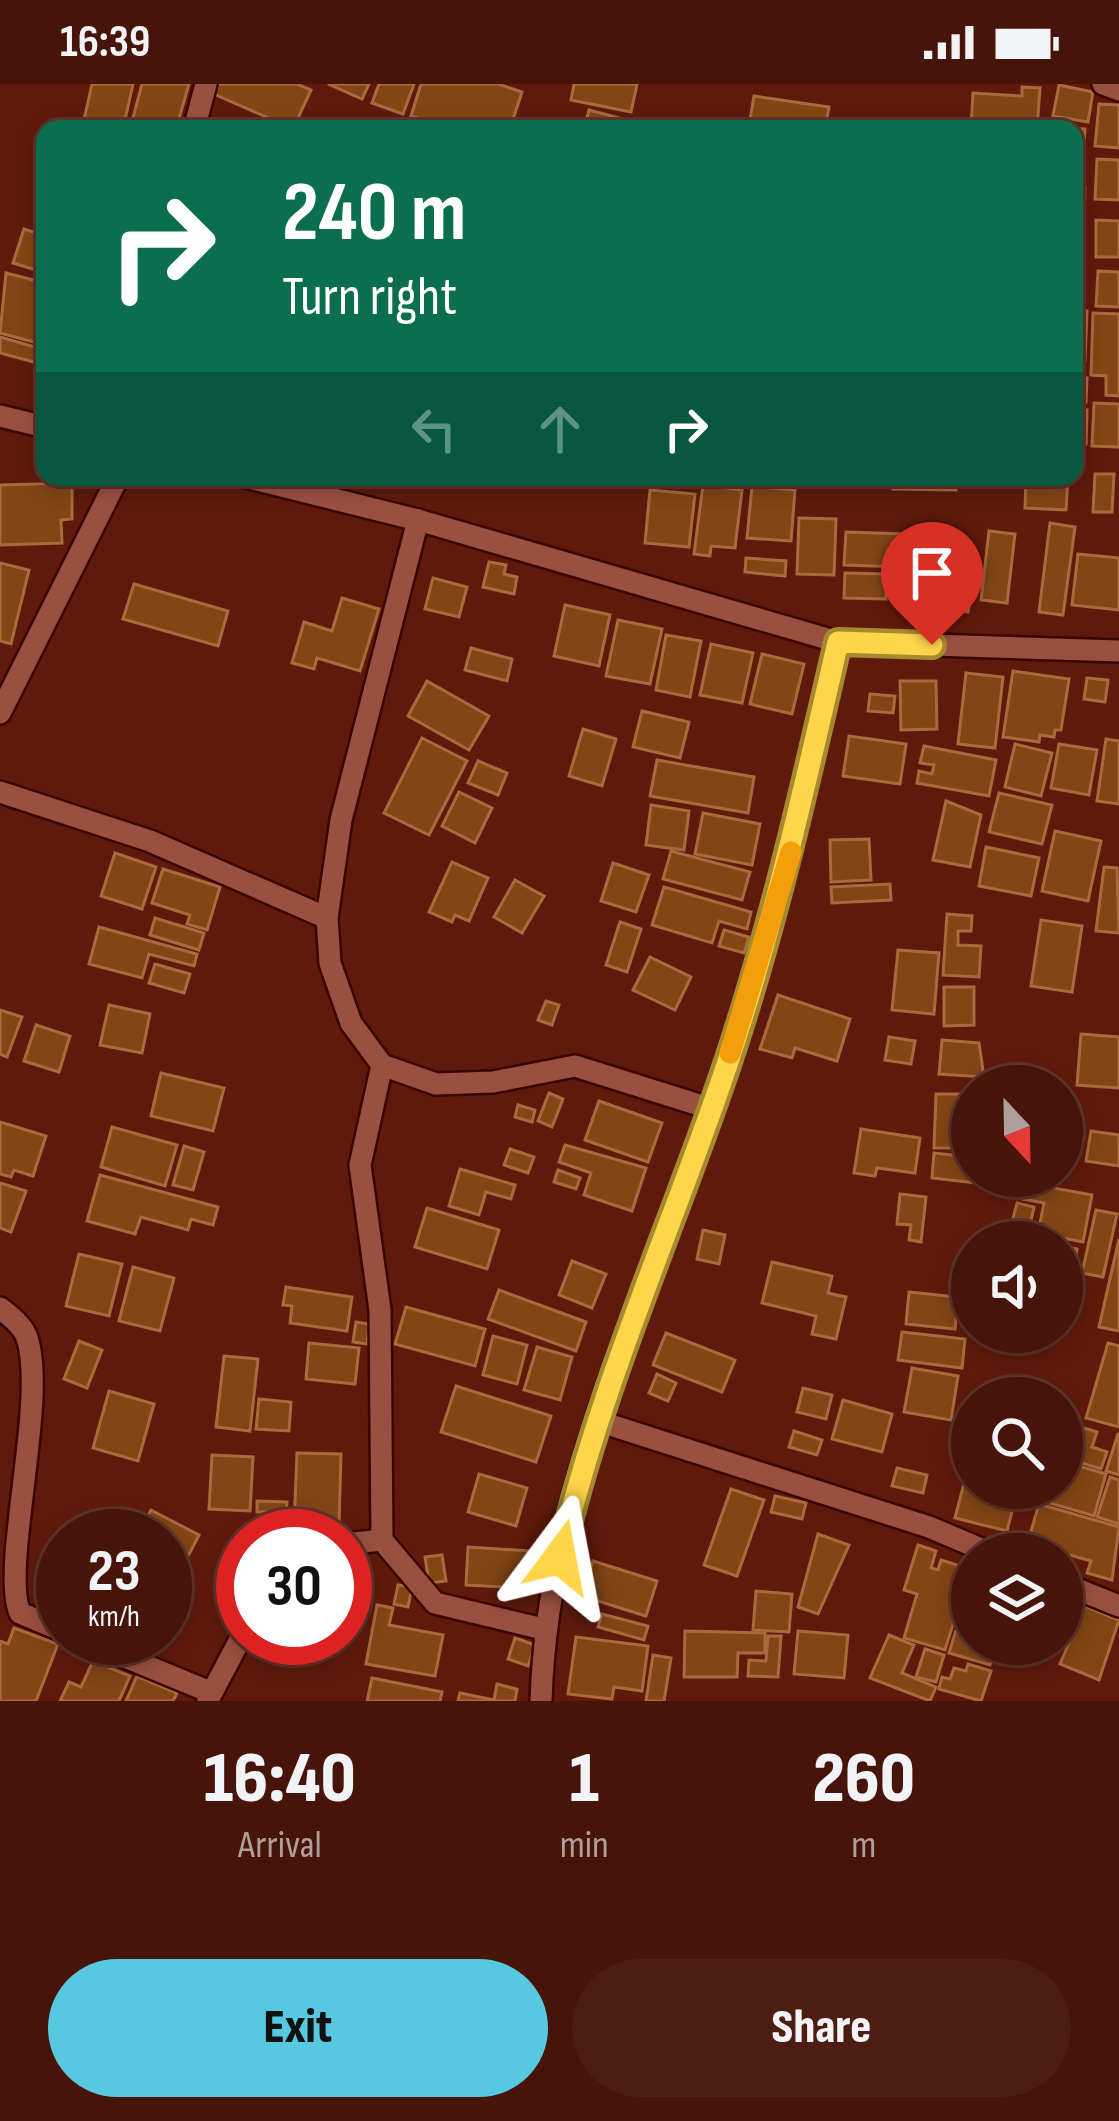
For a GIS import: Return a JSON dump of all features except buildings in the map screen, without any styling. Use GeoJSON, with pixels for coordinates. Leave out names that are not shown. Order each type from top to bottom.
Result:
{"type":"FeatureCollection","features":[{"type":"Feature","properties":{"kind":"street"},"geometry":{"type":"LineString","coordinates":[[196,120],[206,84]]}},
{"type":"Feature","properties":{"kind":"street"},"geometry":{"type":"LineString","coordinates":[[1103,84],[1119,90]]}},
{"type":"Feature","properties":{"kind":"street"},"geometry":{"type":"LineString","coordinates":[[0,416],[36,425]]}},
{"type":"Feature","properties":{"kind":"street"},"geometry":{"type":"LineString","coordinates":[[0,713],[114,486]]}},
{"type":"Feature","properties":{"kind":"street"},"geometry":{"type":"LineString","coordinates":[[281,486],[418,520],[838,642],[1119,650]]}},
{"type":"Feature","properties":{"kind":"street"},"geometry":{"type":"LineString","coordinates":[[418,520],[341,820],[327,918],[330,963],[351,1023],[382,1065],[436,1084],[493,1082],[575,1066],[712,1109]]}},
{"type":"Feature","properties":{"kind":"street"},"geometry":{"type":"LineString","coordinates":[[542,1701],[543,1629],[576,1484],[660,1238],[712,1109],[780,898],[838,642]]}},
{"type":"Feature","properties":{"kind":"street"},"geometry":{"type":"LineString","coordinates":[[0,792],[150,841],[327,918]]}},
{"type":"Feature","properties":{"kind":"street"},"geometry":{"type":"LineString","coordinates":[[382,1065],[360,1165],[380,1310],[382,1540],[435,1604],[543,1629]]}},
{"type":"Feature","properties":{"kind":"street"},"geometry":{"type":"LineString","coordinates":[[0,1308],[24,1330],[32,1361],[16,1466],[8,1586],[20,1613],[36,1620]]}},
{"type":"Feature","properties":{"kind":"street"},"geometry":{"type":"LineString","coordinates":[[598,1421],[951,1536]]}},
{"type":"Feature","properties":{"kind":"street"},"geometry":{"type":"LineString","coordinates":[[372,1541],[382,1540]]}},
{"type":"Feature","properties":{"kind":"street"},"geometry":{"type":"LineString","coordinates":[[1083,1591],[1119,1606]]}},
{"type":"Feature","properties":{"kind":"street"},"geometry":{"type":"LineString","coordinates":[[139,1665],[208,1696],[219,1688],[229,1665]]}},
{"type":"Feature","properties":{"kind":"slow traffic"},"geometry":{"type":"LineString","coordinates":[[730,1053],[791,852]]}},
{"type":"Feature","properties":{"kind":"route"},"geometry":{"type":"LineString","coordinates":[[560,1557],[576,1484],[660,1238],[712,1109],[780,898],[838,642],[932,645]]}}]}
